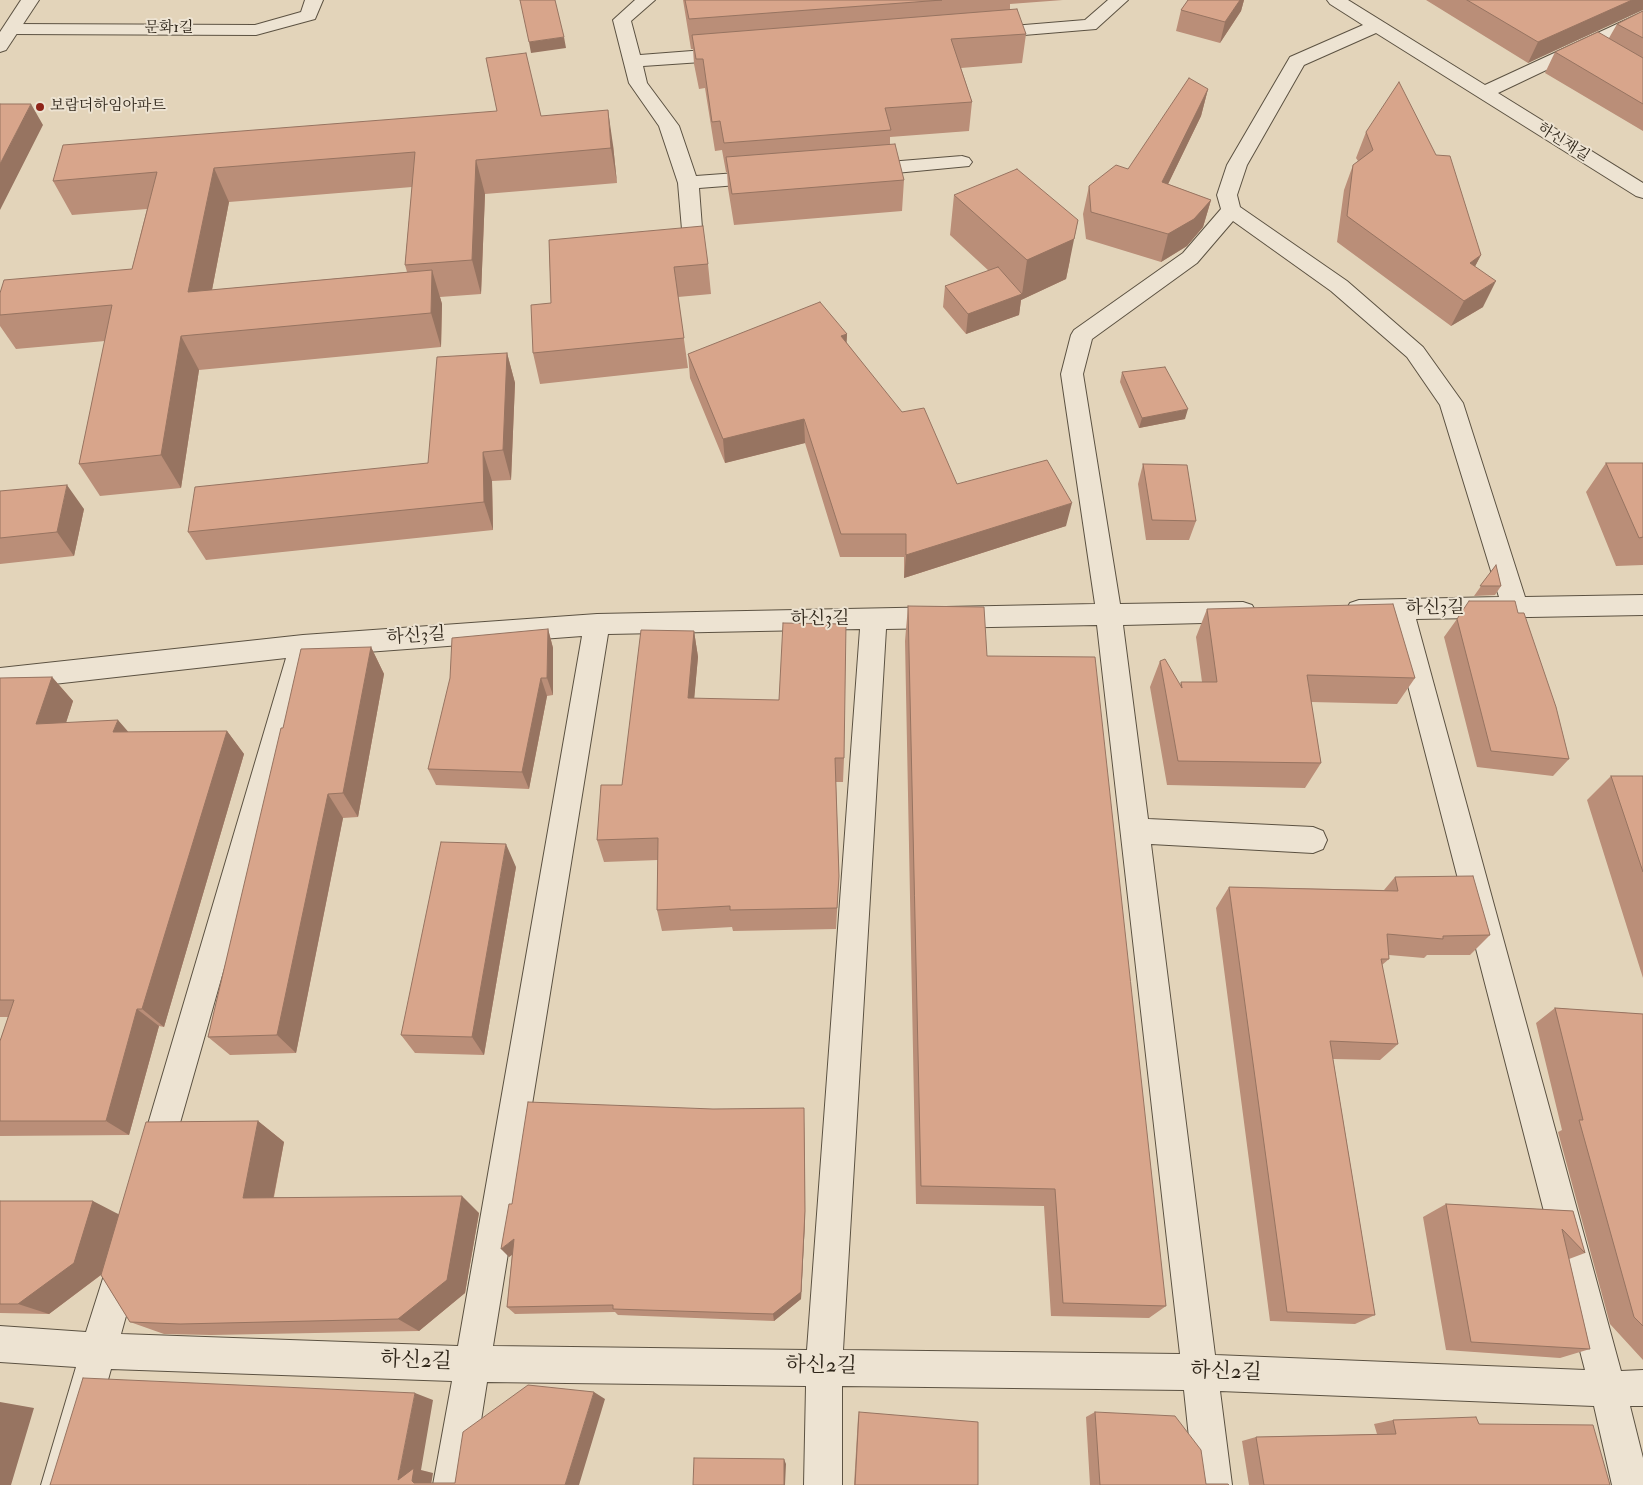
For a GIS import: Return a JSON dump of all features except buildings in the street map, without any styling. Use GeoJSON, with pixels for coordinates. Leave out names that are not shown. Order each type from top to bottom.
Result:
{"type":"FeatureCollection","features":[{"type":"Feature","properties":{"kind":"street"},"geometry":{"type":"LineString","coordinates":[[0,46],[30,0]]}},
{"type":"Feature","properties":{"kind":"street","name":"문화1길"},"geometry":{"type":"LineString","coordinates":[[12,29],[256,30],[309,15],[314,0]]}},
{"type":"Feature","properties":{"kind":"street"},"geometry":{"type":"LineString","coordinates":[[646,0],[622,20],[638,83],[669,126],[688,183],[693,241]]}},
{"type":"Feature","properties":{"kind":"street"},"geometry":{"type":"LineString","coordinates":[[971,34],[1090,25],[1119,0]]}},
{"type":"Feature","properties":{"kind":"street","name":"하신재길"},"geometry":{"type":"LineString","coordinates":[[1336,0],[1643,192]]}},
{"type":"Feature","properties":{"kind":"street"},"geometry":{"type":"LineString","coordinates":[[1484,93],[1596,47],[1643,18]]}},
{"type":"Feature","properties":{"kind":"street"},"geometry":{"type":"LineString","coordinates":[[1376,26],[1297,60],[1238,165],[1227,195],[1231,210],[1339,286],[1415,352],[1451,403],[1515,607]]}},
{"type":"Feature","properties":{"kind":"street"},"geometry":{"type":"LineString","coordinates":[[633,62],[752,52]]}},
{"type":"Feature","properties":{"kind":"street"},"geometry":{"type":"LineString","coordinates":[[845,171],[962,162]]}},
{"type":"Feature","properties":{"kind":"street"},"geometry":{"type":"LineString","coordinates":[[688,183],[786,175]]}},
{"type":"Feature","properties":{"kind":"street"},"geometry":{"type":"LineString","coordinates":[[1213,1485],[1109,614],[1072,374],[1082,335],[1190,258],[1231,210]]}},
{"type":"Feature","properties":{"kind":"street","name":"하신3길"},"geometry":{"type":"LineString","coordinates":[[1333,611],[1643,605]]}},
{"type":"Feature","properties":{"kind":"street"},"geometry":{"type":"LineString","coordinates":[[1402,610],[1608,1388],[1631,1485]]}},
{"type":"Feature","properties":{"kind":"street","name":"하신3길"},"geometry":{"type":"LineString","coordinates":[[1,680],[303,646],[597,624],[1265,612]]}},
{"type":"Feature","properties":{"kind":"street"},"geometry":{"type":"LineString","coordinates":[[823,1485],[824,1367],[874,619]]}},
{"type":"Feature","properties":{"kind":"street"},"geometry":{"type":"LineString","coordinates":[[452,1485],[597,624]]}},
{"type":"Feature","properties":{"kind":"street"},"geometry":{"type":"LineString","coordinates":[[145,1189],[303,646]]}},
{"type":"Feature","properties":{"kind":"street"},"geometry":{"type":"LineString","coordinates":[[1135,831],[1313,840]]}},
{"type":"Feature","properties":{"kind":"street"},"geometry":{"type":"LineString","coordinates":[[60,1485],[131,1237]]}},
{"type":"Feature","properties":{"kind":"street","name":"하신2길"},"geometry":{"type":"LineString","coordinates":[[0,1344],[98,1351],[472,1364],[1201,1372],[1643,1388]]}},
{"type":"Feature","properties":{"kind":"place","name":"보람더하임아파트"},"geometry":{"type":"Point","coordinates":[40,107]}}]}
